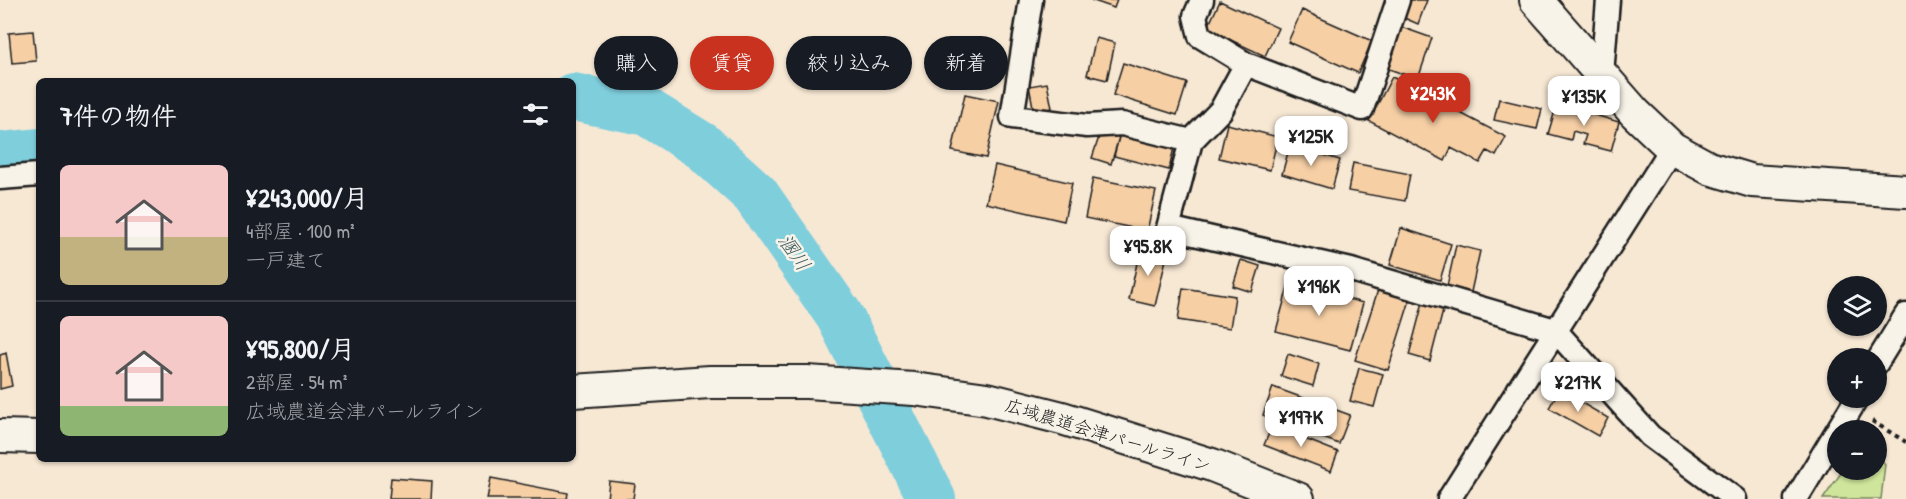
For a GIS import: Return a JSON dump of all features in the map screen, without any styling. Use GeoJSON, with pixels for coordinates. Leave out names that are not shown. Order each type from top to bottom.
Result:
{"type":"FeatureCollection","features":[{"type":"Feature","properties":{"kind":"street"},"geometry":{"type":"LineString","coordinates":[[1031,0],[1012,117],[1087,126],[1122,124],[1191,141]]}},
{"type":"Feature","properties":{"kind":"street"},"geometry":{"type":"LineString","coordinates":[[1202,0],[1195,16],[1200,36],[1246,64],[1362,109],[1398,0]]}},
{"type":"Feature","properties":{"kind":"street"},"geometry":{"type":"LineString","coordinates":[[1536,0],[1635,113],[1672,148],[1709,168],[1752,181],[1906,190]]}},
{"type":"Feature","properties":{"kind":"street"},"geometry":{"type":"LineString","coordinates":[[1602,74],[1608,0]]}},
{"type":"Feature","properties":{"kind":"street"},"geometry":{"type":"LineString","coordinates":[[1246,64],[1221,110],[1191,141],[1168,228],[1351,270],[1556,330],[1650,436],[1735,499]]}},
{"type":"Feature","properties":{"kind":"street"},"geometry":{"type":"LineString","coordinates":[[1449,499],[1672,148]]}},
{"type":"Feature","properties":{"kind":"street"},"geometry":{"type":"LineString","coordinates":[[0,178],[36,175]]}},
{"type":"Feature","properties":{"kind":"street"},"geometry":{"type":"LineString","coordinates":[[1886,348],[1906,315]]}},
{"type":"Feature","properties":{"kind":"street","name":"広域農道会津パールライン"},"geometry":{"type":"LineString","coordinates":[[576,391],[710,382],[807,382],[914,389],[987,399],[1062,418],[1212,465],[1298,499]]}},
{"type":"Feature","properties":{"kind":"street"},"geometry":{"type":"LineString","coordinates":[[1796,499],[1851,408]]}},
{"type":"Feature","properties":{"kind":"street"},"geometry":{"type":"LineString","coordinates":[[0,436],[36,436]]}},
{"type":"Feature","properties":{"kind":"path"},"geometry":{"type":"LineString","coordinates":[[1861,408],[1906,442]]}},
{"type":"Feature","properties":{"kind":"green space"},"geometry":{"type":"Polygon","coordinates":[[[1836,480],[1883,480],[1881,499],[1823,499],[1836,480]]]}},
{"type":"Feature","properties":{"kind":"building"},"geometry":{"type":"Polygon","coordinates":[[[1091,0],[1117,0],[1114,8],[1091,0]]]}},
{"type":"Feature","properties":{"kind":"building"},"geometry":{"type":"Polygon","coordinates":[[[1408,0],[1427,0],[1418,24],[1402,17],[1408,0]]]}},
{"type":"Feature","properties":{"kind":"building"},"geometry":{"type":"Polygon","coordinates":[[[1220,1],[1278,28],[1265,56],[1207,29],[1220,1]]]}},
{"type":"Feature","properties":{"kind":"building"},"geometry":{"type":"Polygon","coordinates":[[[1302,10],[1372,41],[1358,73],[1288,42],[1302,10]]]}},
{"type":"Feature","properties":{"kind":"building"},"geometry":{"type":"Polygon","coordinates":[[[1401,27],[1432,38],[1418,79],[1386,68],[1401,27]]]}},
{"type":"Feature","properties":{"kind":"building"},"geometry":{"type":"Polygon","coordinates":[[[33,31],[36,61],[12,63],[9,33],[33,31]]]}},
{"type":"Feature","properties":{"kind":"building"},"geometry":{"type":"Polygon","coordinates":[[[1096,38],[1115,43],[1107,80],[1087,75],[1096,38]]]}},
{"type":"Feature","properties":{"kind":"building"},"geometry":{"type":"Polygon","coordinates":[[[1123,63],[1187,83],[1177,115],[1113,95],[1123,63]]]}},
{"type":"Feature","properties":{"kind":"building"},"geometry":{"type":"Polygon","coordinates":[[[1392,77],[1506,137],[1496,156],[1487,151],[1480,163],[1451,148],[1445,161],[1369,121],[1392,77]]]}},
{"type":"Feature","properties":{"kind":"building"},"geometry":{"type":"Polygon","coordinates":[[[1047,83],[1052,108],[1034,112],[1029,86],[1047,83]]]}},
{"type":"Feature","properties":{"kind":"building"},"geometry":{"type":"Polygon","coordinates":[[[965,94],[999,101],[986,158],[952,151],[965,94]]]}},
{"type":"Feature","properties":{"kind":"building"},"geometry":{"type":"Polygon","coordinates":[[[1499,99],[1542,109],[1537,129],[1494,120],[1499,99]]]}},
{"type":"Feature","properties":{"kind":"building"},"geometry":{"type":"Polygon","coordinates":[[[1557,104],[1619,122],[1611,151],[1583,144],[1586,135],[1573,131],[1571,140],[1548,134],[1557,104]]]}},
{"type":"Feature","properties":{"kind":"building"},"geometry":{"type":"Polygon","coordinates":[[[1227,124],[1278,137],[1270,170],[1219,158],[1227,124]]]}},
{"type":"Feature","properties":{"kind":"building"},"geometry":{"type":"Polygon","coordinates":[[[1121,130],[1175,143],[1169,170],[1114,156],[1121,130]]]}},
{"type":"Feature","properties":{"kind":"building"},"geometry":{"type":"Polygon","coordinates":[[[1101,131],[1119,137],[1111,164],[1092,158],[1101,131]]]}},
{"type":"Feature","properties":{"kind":"building"},"geometry":{"type":"Polygon","coordinates":[[[1290,145],[1340,160],[1332,189],[1282,174],[1290,145]]]}},
{"type":"Feature","properties":{"kind":"building"},"geometry":{"type":"Polygon","coordinates":[[[1353,163],[1410,174],[1405,201],[1348,191],[1353,163]]]}},
{"type":"Feature","properties":{"kind":"building"},"geometry":{"type":"Polygon","coordinates":[[[995,165],[1072,183],[1064,221],[986,203],[995,165]]]}},
{"type":"Feature","properties":{"kind":"building"},"geometry":{"type":"Polygon","coordinates":[[[1093,178],[1156,191],[1147,231],[1085,218],[1093,178]]]}},
{"type":"Feature","properties":{"kind":"building"},"geometry":{"type":"Polygon","coordinates":[[[1401,228],[1451,244],[1440,280],[1390,265],[1401,228]]]}},
{"type":"Feature","properties":{"kind":"building"},"geometry":{"type":"Polygon","coordinates":[[[1456,245],[1480,251],[1471,292],[1447,286],[1456,245]]]}},
{"type":"Feature","properties":{"kind":"building"},"geometry":{"type":"Polygon","coordinates":[[[1140,249],[1167,255],[1155,306],[1129,300],[1140,249]]]}},
{"type":"Feature","properties":{"kind":"building"},"geometry":{"type":"Polygon","coordinates":[[[1241,260],[1260,266],[1252,292],[1233,286],[1241,260]]]}},
{"type":"Feature","properties":{"kind":"building"},"geometry":{"type":"Polygon","coordinates":[[[1289,283],[1363,303],[1350,350],[1276,331],[1289,283]]]}},
{"type":"Feature","properties":{"kind":"building"},"geometry":{"type":"Polygon","coordinates":[[[1183,288],[1235,296],[1230,328],[1178,320],[1183,288]]]}},
{"type":"Feature","properties":{"kind":"building"},"geometry":{"type":"Polygon","coordinates":[[[1378,290],[1410,300],[1388,370],[1355,360],[1378,290]]]}},
{"type":"Feature","properties":{"kind":"building"},"geometry":{"type":"Polygon","coordinates":[[[1423,302],[1444,307],[1430,361],[1409,355],[1423,302]]]}},
{"type":"Feature","properties":{"kind":"building"},"geometry":{"type":"Polygon","coordinates":[[[6,353],[12,386],[0,389],[0,355],[6,353]]]}},
{"type":"Feature","properties":{"kind":"building"},"geometry":{"type":"Polygon","coordinates":[[[1288,354],[1319,364],[1313,386],[1281,376],[1288,354]]]}},
{"type":"Feature","properties":{"kind":"building"},"geometry":{"type":"Polygon","coordinates":[[[1359,368],[1383,374],[1374,407],[1350,401],[1359,368]]]}},
{"type":"Feature","properties":{"kind":"building"},"geometry":{"type":"Polygon","coordinates":[[[1273,387],[1350,415],[1339,444],[1263,415],[1273,387]]]}},
{"type":"Feature","properties":{"kind":"building"},"geometry":{"type":"Polygon","coordinates":[[[1559,390],[1608,418],[1598,436],[1549,408],[1559,390]]]}},
{"type":"Feature","properties":{"kind":"building"},"geometry":{"type":"Polygon","coordinates":[[[1272,426],[1338,452],[1331,471],[1264,445],[1272,426]]]}},
{"type":"Feature","properties":{"kind":"building"},"geometry":{"type":"Polygon","coordinates":[[[391,478],[432,481],[431,499],[389,499],[391,478]]]}},
{"type":"Feature","properties":{"kind":"building"},"geometry":{"type":"Polygon","coordinates":[[[491,478],[568,493],[567,499],[487,499],[491,478]]]}},
{"type":"Feature","properties":{"kind":"building"},"geometry":{"type":"Polygon","coordinates":[[[609,481],[635,484],[633,499],[607,499],[609,481]]]}},
{"type":"Feature","properties":{"kind":"waterway","name":"溷川"},"geometry":{"type":"LineString","coordinates":[[576,98],[647,112],[702,146],[755,194],[839,315],[932,499]]}},
{"type":"Feature","properties":{"kind":"waterway","name":"溷川"},"geometry":{"type":"LineString","coordinates":[[0,156],[36,152]]}}]}
